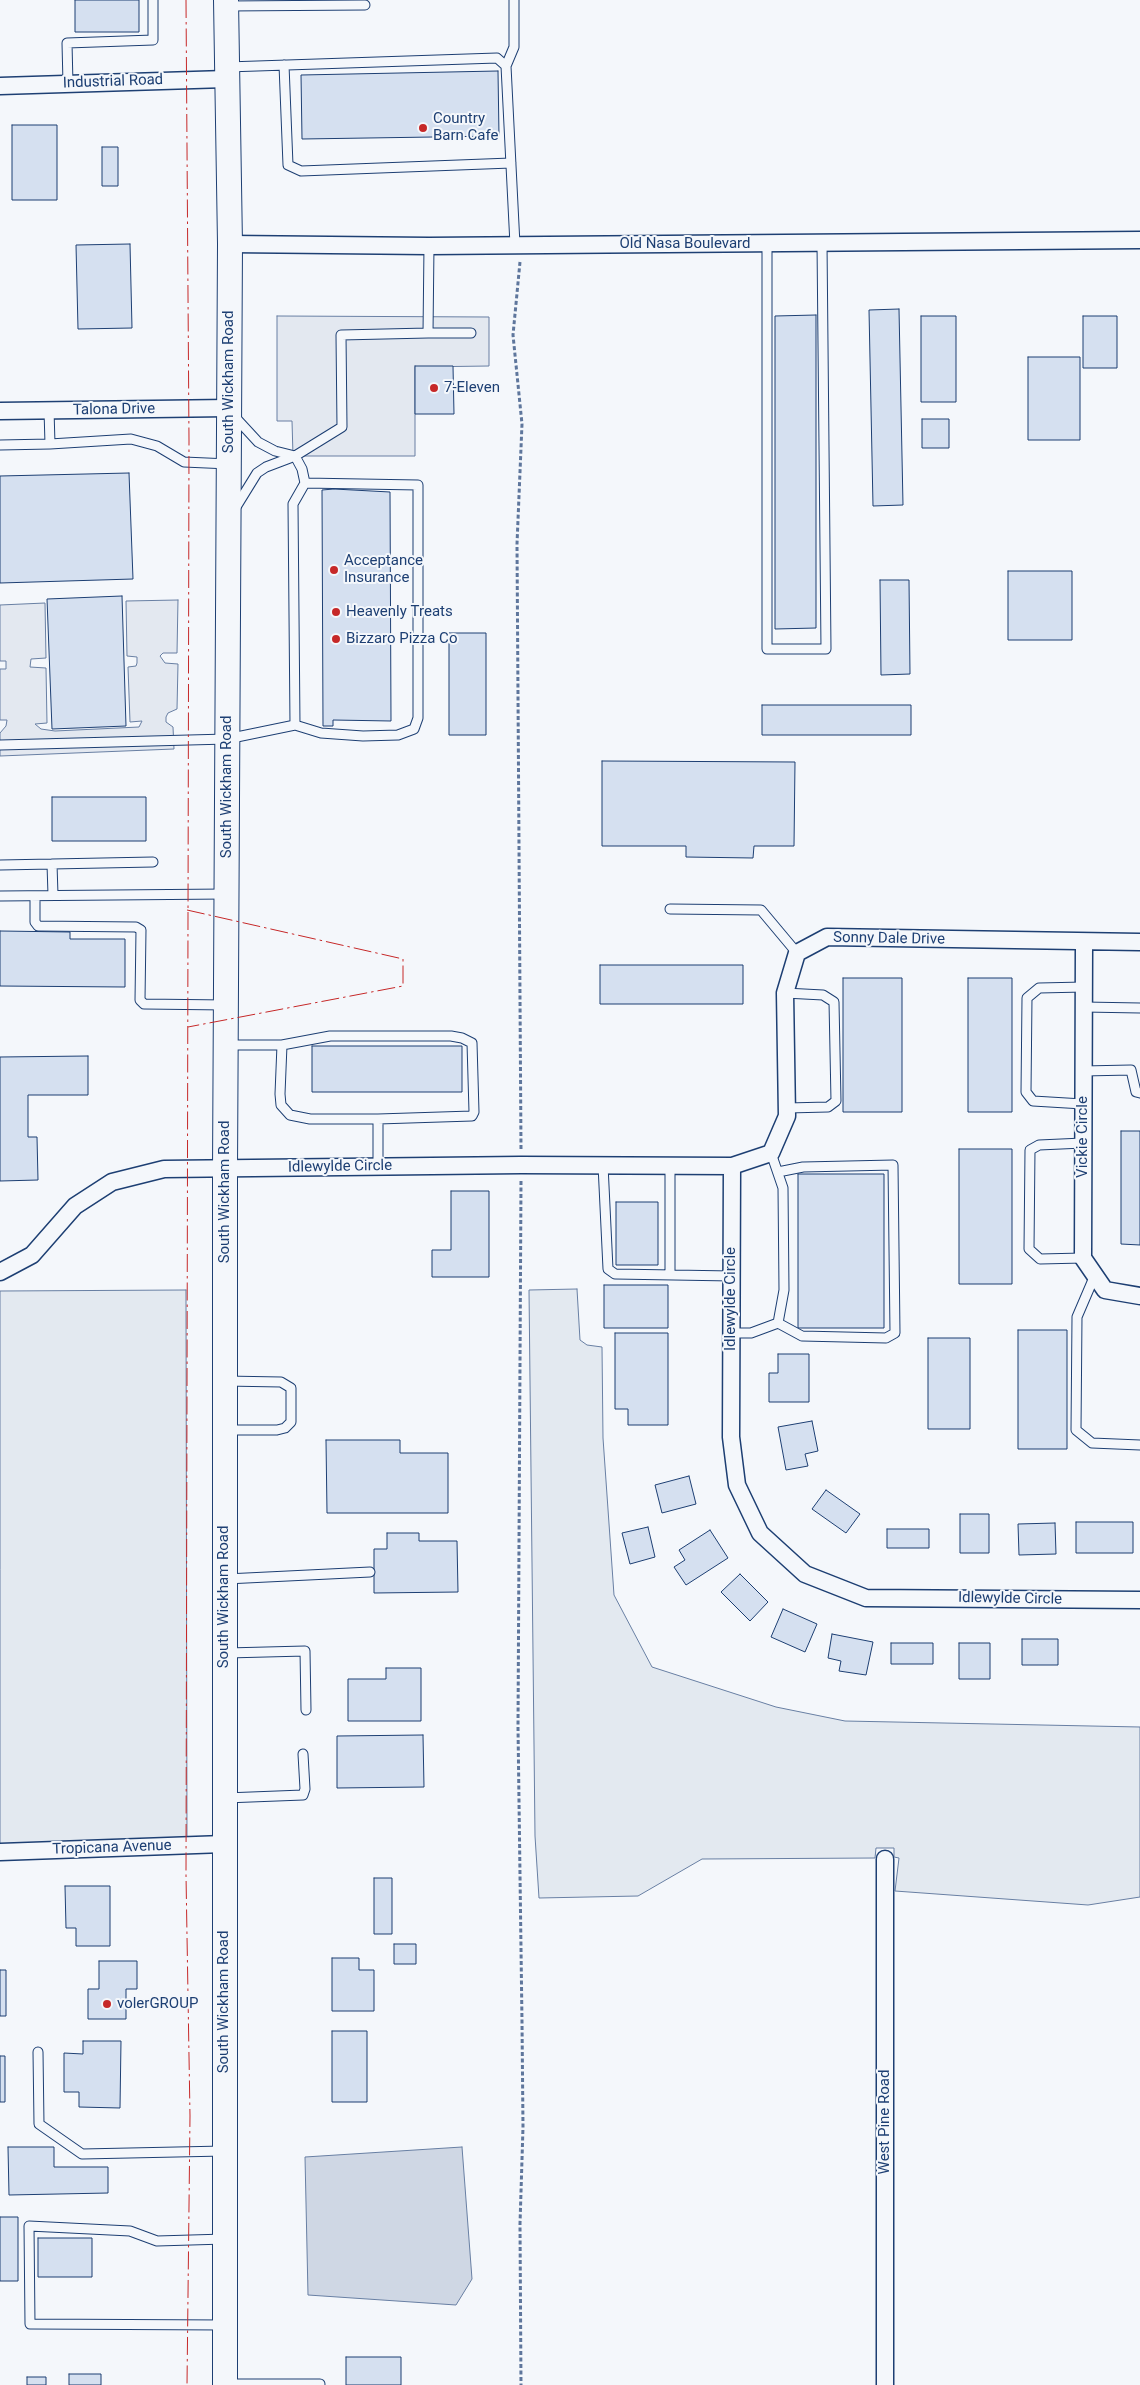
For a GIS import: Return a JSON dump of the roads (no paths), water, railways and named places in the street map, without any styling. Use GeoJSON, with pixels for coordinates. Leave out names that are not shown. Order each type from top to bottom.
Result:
{"type":"FeatureCollection","features":[{"type":"Feature","properties":{"kind":"main road","name":"South Wickham Road"},"geometry":{"type":"LineString","coordinates":[[225,2384],[224,1579],[230,244],[226,3]]}},
{"type":"Feature","properties":{"kind":"street","name":"Industrial Road"},"geometry":{"type":"LineString","coordinates":[[0,86],[68,84],[226,73]]}},
{"type":"Feature","properties":{"kind":"street","name":"Old Nasa Boulevard"},"geometry":{"type":"LineString","coordinates":[[230,244],[428,246],[1140,240]]}},
{"type":"Feature","properties":{"kind":"street","name":"Talona Drive"},"geometry":{"type":"LineString","coordinates":[[0,411],[229,408]]}},
{"type":"Feature","properties":{"kind":"street","name":"Sonny Dale Drive"},"geometry":{"type":"LineString","coordinates":[[797,953],[826,937],[1140,942]]}},
{"type":"Feature","properties":{"kind":"street","name":"Vickie Circle"},"geometry":{"type":"LineString","coordinates":[[1083,1258],[1084,942]]}},
{"type":"Feature","properties":{"kind":"street"},"geometry":{"type":"LineString","coordinates":[[732,1166],[771,1153],[787,1116],[785,993],[797,953]]}},
{"type":"Feature","properties":{"kind":"street","name":"Idlewylde Circle"},"geometry":{"type":"LineString","coordinates":[[0,1272],[32,1255],[75,1206],[112,1182],[164,1169],[521,1165],[732,1166],[731,1437],[737,1485],[760,1533],[805,1574],[866,1598],[1140,1600]]}},
{"type":"Feature","properties":{"kind":"street"},"geometry":{"type":"LineString","coordinates":[[1083,1258],[1105,1290],[1140,1296]]}},
{"type":"Feature","properties":{"kind":"street","name":"Tropicana Avenue"},"geometry":{"type":"LineString","coordinates":[[0,1852],[224,1844]]}},
{"type":"Feature","properties":{"kind":"street","name":"West Pine Road"},"geometry":{"type":"LineString","coordinates":[[885,1859],[885,2385]]}},
{"type":"Feature","properties":{"kind":"lane"},"geometry":{"type":"LineString","coordinates":[[68,84],[67,42],[154,40],[154,0]]}},
{"type":"Feature","properties":{"kind":"lane"},"geometry":{"type":"LineString","coordinates":[[514,0],[514,47],[506,66],[518,245]]}},
{"type":"Feature","properties":{"kind":"lane"},"geometry":{"type":"LineString","coordinates":[[226,3],[366,5]]}},
{"type":"Feature","properties":{"kind":"lane"},"geometry":{"type":"LineString","coordinates":[[226,73],[284,65],[497,58],[506,66]]}},
{"type":"Feature","properties":{"kind":"lane"},"geometry":{"type":"LineString","coordinates":[[284,65],[288,165],[301,171],[511,163]]}},
{"type":"Feature","properties":{"kind":"lane"},"geometry":{"type":"LineString","coordinates":[[767,243],[767,649],[826,649],[822,243]]}},
{"type":"Feature","properties":{"kind":"lane"},"geometry":{"type":"LineString","coordinates":[[428,246],[428,333]]}},
{"type":"Feature","properties":{"kind":"lane"},"geometry":{"type":"LineString","coordinates":[[228,520],[256,474],[266,467],[295,456],[342,426],[341,336],[472,333]]}},
{"type":"Feature","properties":{"kind":"lane"},"geometry":{"type":"LineString","coordinates":[[229,408],[245,430],[258,442],[275,451],[295,456],[302,469],[305,483],[293,504],[296,725]]}},
{"type":"Feature","properties":{"kind":"lane"},"geometry":{"type":"LineString","coordinates":[[49,410],[50,444]]}},
{"type":"Feature","properties":{"kind":"lane"},"geometry":{"type":"LineString","coordinates":[[0,445],[132,439],[157,446],[184,462],[229,464]]}},
{"type":"Feature","properties":{"kind":"lane"},"geometry":{"type":"LineString","coordinates":[[0,745],[227,738],[296,725],[321,733],[362,736],[398,736],[414,729],[418,718],[418,485],[305,483]]}},
{"type":"Feature","properties":{"kind":"lane"},"geometry":{"type":"LineString","coordinates":[[0,865],[153,862]]}},
{"type":"Feature","properties":{"kind":"lane"},"geometry":{"type":"LineString","coordinates":[[52,864],[53,895]]}},
{"type":"Feature","properties":{"kind":"lane"},"geometry":{"type":"LineString","coordinates":[[0,896],[226,894]]}},
{"type":"Feature","properties":{"kind":"lane"},"geometry":{"type":"LineString","coordinates":[[35,896],[35,922],[38,926],[136,927],[141,930],[140,1000],[144,1004],[226,1005]]}},
{"type":"Feature","properties":{"kind":"lane"},"geometry":{"type":"LineString","coordinates":[[670,909],[761,910],[797,953]]}},
{"type":"Feature","properties":{"kind":"lane"},"geometry":{"type":"LineString","coordinates":[[1083,1104],[1033,1101],[1026,1092],[1027,998],[1039,988],[1084,987]]}},
{"type":"Feature","properties":{"kind":"lane"},"geometry":{"type":"LineString","coordinates":[[785,993],[823,995],[834,1002],[836,1101],[828,1106],[787,1108]]}},
{"type":"Feature","properties":{"kind":"lane"},"geometry":{"type":"LineString","coordinates":[[1084,1007],[1140,1008]]}},
{"type":"Feature","properties":{"kind":"lane"},"geometry":{"type":"LineString","coordinates":[[226,1045],[282,1045],[330,1036],[451,1036],[462,1038],[472,1043],[474,1102],[472,1116],[310,1119],[290,1115],[281,1105],[282,1045]]}},
{"type":"Feature","properties":{"kind":"lane"},"geometry":{"type":"LineString","coordinates":[[1083,1071],[1131,1070],[1136,1092],[1140,1093]]}},
{"type":"Feature","properties":{"kind":"lane"},"geometry":{"type":"LineString","coordinates":[[378,1119],[378,1166]]}},
{"type":"Feature","properties":{"kind":"lane"},"geometry":{"type":"LineString","coordinates":[[1083,1143],[1038,1145],[1030,1150],[1029,1249],[1040,1259],[1083,1258]]}},
{"type":"Feature","properties":{"kind":"lane"},"geometry":{"type":"LineString","coordinates":[[771,1153],[783,1188],[784,1290],[778,1324]]}},
{"type":"Feature","properties":{"kind":"lane"},"geometry":{"type":"LineString","coordinates":[[603,1165],[608,1269],[614,1274],[732,1276]]}},
{"type":"Feature","properties":{"kind":"lane"},"geometry":{"type":"LineString","coordinates":[[670,1165],[670,1275]]}},
{"type":"Feature","properties":{"kind":"lane"},"geometry":{"type":"LineString","coordinates":[[731,1333],[751,1334],[778,1324],[802,1336],[886,1338],[895,1333],[893,1165],[804,1167],[778,1172]]}},
{"type":"Feature","properties":{"kind":"lane"},"geometry":{"type":"LineString","coordinates":[[1095,1275],[1077,1317],[1076,1430],[1092,1443],[1140,1445]]}},
{"type":"Feature","properties":{"kind":"lane"},"geometry":{"type":"LineString","coordinates":[[225,1381],[282,1382],[291,1388],[291,1422],[285,1428],[277,1430],[225,1430]]}},
{"type":"Feature","properties":{"kind":"lane"},"geometry":{"type":"LineString","coordinates":[[224,1579],[370,1572]]}},
{"type":"Feature","properties":{"kind":"lane"},"geometry":{"type":"LineString","coordinates":[[224,1653],[305,1651],[306,1710]]}},
{"type":"Feature","properties":{"kind":"lane"},"geometry":{"type":"LineString","coordinates":[[224,1798],[303,1795],[305,1789],[303,1754]]}},
{"type":"Feature","properties":{"kind":"lane"},"geometry":{"type":"LineString","coordinates":[[38,2052],[39,2124],[82,2154],[224,2151]]}},
{"type":"Feature","properties":{"kind":"lane"},"geometry":{"type":"LineString","coordinates":[[225,2239],[157,2241],[130,2231],[29,2226],[30,2324],[225,2325]]}},
{"type":"Feature","properties":{"kind":"lane"},"geometry":{"type":"LineString","coordinates":[[225,2384],[320,2384]]}},
{"type":"Feature","properties":{"kind":"place","name":"Country Barn Cafe"},"geometry":{"type":"Point","coordinates":[423,128]}},
{"type":"Feature","properties":{"kind":"place","name":"7-Eleven"},"geometry":{"type":"Point","coordinates":[434,388]}},
{"type":"Feature","properties":{"kind":"place","name":"Acceptance Insurance"},"geometry":{"type":"Point","coordinates":[334,570]}},
{"type":"Feature","properties":{"kind":"place","name":"Heavenly Treats"},"geometry":{"type":"Point","coordinates":[336,612]}},
{"type":"Feature","properties":{"kind":"place","name":"Bizzaro Pizza Co"},"geometry":{"type":"Point","coordinates":[336,639]}},
{"type":"Feature","properties":{"kind":"place","name":"volerGROUP"},"geometry":{"type":"Point","coordinates":[107,2004]}}]}
